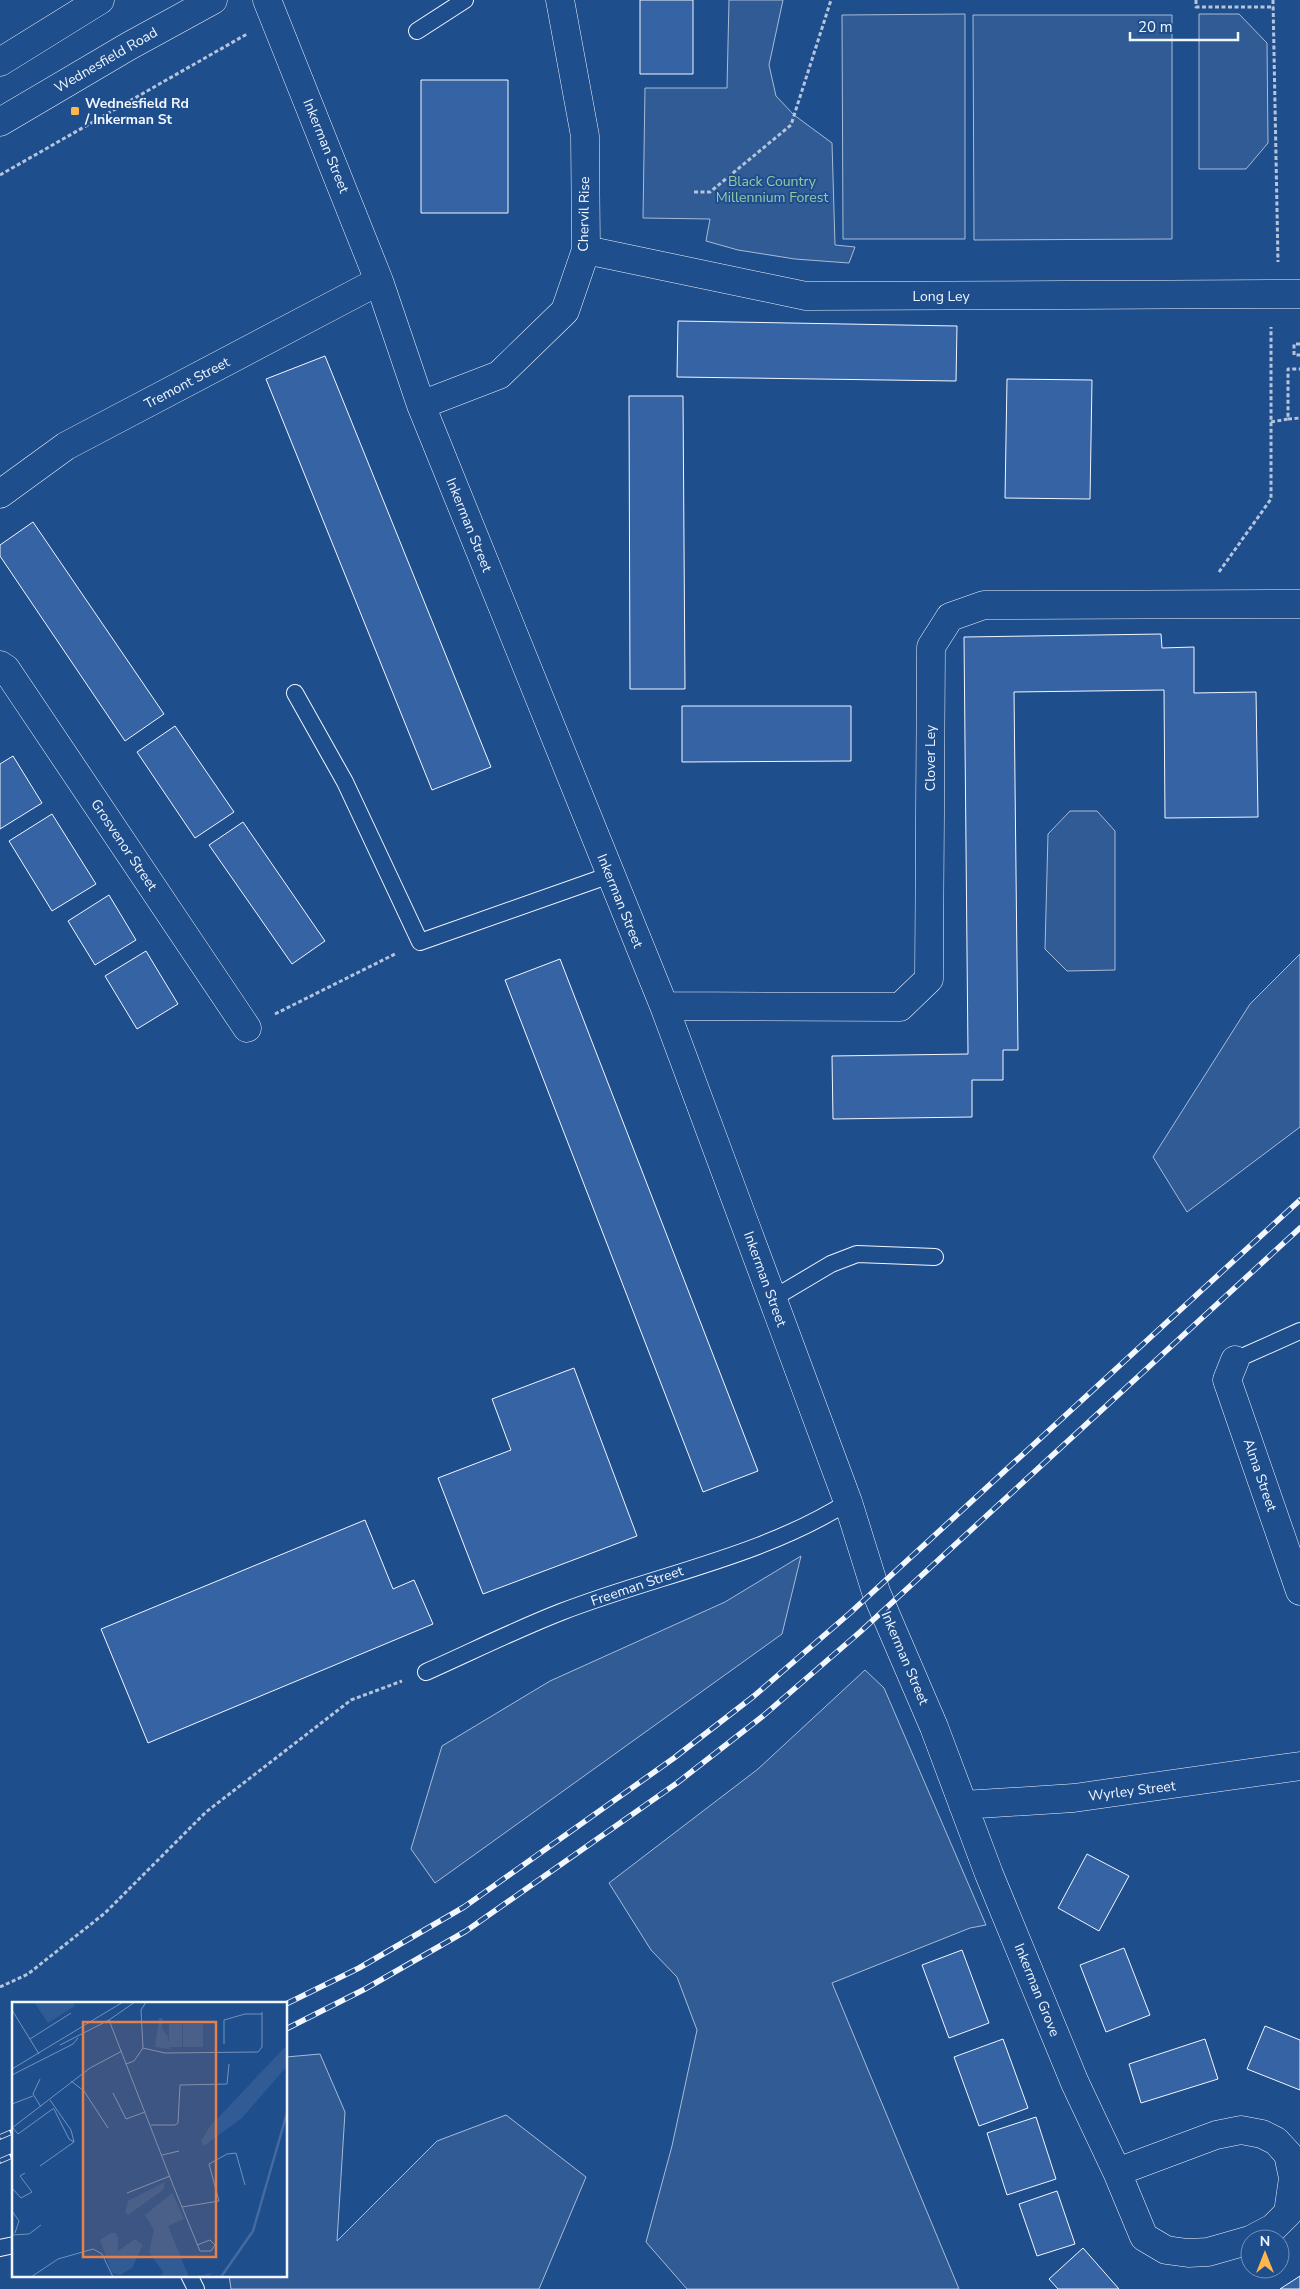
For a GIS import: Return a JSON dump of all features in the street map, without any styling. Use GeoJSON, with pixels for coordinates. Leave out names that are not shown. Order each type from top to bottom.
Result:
{"type":"FeatureCollection","features":[{"type":"Feature","properties":{"kind":"street"},"geometry":{"type":"LineString","coordinates":[[0,62],[100,0]]}},
{"type":"Feature","properties":{"kind":"street","name":"Wednesfield Road"},"geometry":{"type":"LineString","coordinates":[[0,122],[128,46],[213,0]]}},
{"type":"Feature","properties":{"kind":"street","name":"Chervil Rise"},"geometry":{"type":"LineString","coordinates":[[421,405],[498,375],[565,311],[586,250],[585,136],[560,0]]}},
{"type":"Feature","properties":{"kind":"street","name":"Inkerman Street"},"geometry":{"type":"LineString","coordinates":[[271,9],[379,281],[421,405],[664,1006],[848,1502],[876,1592],[934,1727],[963,1805]]}},
{"type":"Feature","properties":{"kind":"street","name":"Long Ley"},"geometry":{"type":"LineString","coordinates":[[586,250],[806,296],[1300,294]]}},
{"type":"Feature","properties":{"kind":"street","name":"Tremont Street"},"geometry":{"type":"LineString","coordinates":[[0,494],[66,446],[379,281]]}},
{"type":"Feature","properties":{"kind":"street","name":"Clover Ley"},"geometry":{"type":"LineString","coordinates":[[664,1006],[900,1007],[929,979],[931,647],[950,617],[984,606],[1300,604]]}},
{"type":"Feature","properties":{"kind":"street","name":"Grosvenor Street"},"geometry":{"type":"LineString","coordinates":[[0,665],[6,669],[247,1028]]}},
{"type":"Feature","properties":{"kind":"street","name":"Alma Street"},"geometry":{"type":"LineString","coordinates":[[1234,1360],[1227,1380],[1300,1591]]}},
{"type":"Feature","properties":{"kind":"street","name":"Wyrley Street"},"geometry":{"type":"LineString","coordinates":[[963,1805],[1074,1798],[1300,1766]]}},
{"type":"Feature","properties":{"kind":"street","name":"Inkerman Grove"},"geometry":{"type":"LineString","coordinates":[[963,1805],[1075,2083],[1117,2172],[1144,2237],[1151,2243],[1166,2250],[1201,2252],[1240,2242]]}},
{"type":"Feature","properties":{"kind":"street","name":"Inkerman Grove"},"geometry":{"type":"LineString","coordinates":[[1117,2172],[1216,2135],[1241,2130],[1262,2134],[1276,2141],[1288,2154],[1293,2178],[1288,2213],[1271,2229]]}},
{"type":"Feature","properties":{"kind":"lane"},"geometry":{"type":"LineString","coordinates":[[417,31],[465,0]]}},
{"type":"Feature","properties":{"kind":"lane"},"geometry":{"type":"LineString","coordinates":[[295,693],[345,782],[420,942],[610,874]]}},
{"type":"Feature","properties":{"kind":"lane"},"geometry":{"type":"LineString","coordinates":[[772,1299],[831,1264],[857,1254],[935,1257]]}},
{"type":"Feature","properties":{"kind":"lane"},"geometry":{"type":"LineString","coordinates":[[1234,1360],[1300,1331]]}},
{"type":"Feature","properties":{"kind":"lane","name":"Freeman Street"},"geometry":{"type":"LineString","coordinates":[[426,1672],[562,1612],[779,1538],[830,1514],[848,1502]]}},
{"type":"Feature","properties":{"kind":"lane"},"geometry":{"type":"LineString","coordinates":[[190,2276],[196,2289]]}},
{"type":"Feature","properties":{"kind":"path"},"geometry":{"type":"LineString","coordinates":[[694,192],[710,192],[791,125],[831,0]]}},
{"type":"Feature","properties":{"kind":"path"},"geometry":{"type":"LineString","coordinates":[[1196,0],[1196,7],[1274,8]]}},
{"type":"Feature","properties":{"kind":"path"},"geometry":{"type":"LineString","coordinates":[[1270,294],[1271,265],[1278,263],[1273,0]]}},
{"type":"Feature","properties":{"kind":"path"},"geometry":{"type":"LineString","coordinates":[[0,175],[271,9]]}},
{"type":"Feature","properties":{"kind":"path"},"geometry":{"type":"LineString","coordinates":[[1195,604],[1271,499],[1271,326]]}},
{"type":"Feature","properties":{"kind":"path"},"geometry":{"type":"LineString","coordinates":[[1300,344],[1294,344],[1294,355],[1300,355]]}},
{"type":"Feature","properties":{"kind":"path"},"geometry":{"type":"LineString","coordinates":[[1288,420],[1288,369],[1300,369]]}},
{"type":"Feature","properties":{"kind":"path"},"geometry":{"type":"LineString","coordinates":[[1271,422],[1300,418]]}},
{"type":"Feature","properties":{"kind":"path"},"geometry":{"type":"LineString","coordinates":[[247,1028],[420,942]]}},
{"type":"Feature","properties":{"kind":"path"},"geometry":{"type":"LineString","coordinates":[[0,1987],[28,1974],[105,1913],[206,1812],[351,1700],[426,1672]]}},
{"type":"Feature","properties":{"kind":"shaded area","name":"Black Country Millennium Forest"},"geometry":{"type":"Polygon","coordinates":[[[729,0],[783,0],[769,65],[776,96],[794,115],[832,143],[835,245],[855,247],[849,263],[795,259],[738,250],[706,241],[710,219],[643,218],[645,88],[727,88],[729,0]]]}},
{"type":"Feature","properties":{"kind":"shaded area"},"geometry":{"type":"Polygon","coordinates":[[[965,14],[965,239],[843,239],[842,15],[965,14]]]}},
{"type":"Feature","properties":{"kind":"shaded area"},"geometry":{"type":"Polygon","coordinates":[[[1199,14],[1239,14],[1267,43],[1268,143],[1246,169],[1199,169],[1199,14]]]}},
{"type":"Feature","properties":{"kind":"shaded area"},"geometry":{"type":"Polygon","coordinates":[[[973,15],[1172,15],[1172,239],[974,240],[973,15]]]}},
{"type":"Feature","properties":{"kind":"shaded area"},"geometry":{"type":"Polygon","coordinates":[[[1070,811],[1097,811],[1115,831],[1115,970],[1067,971],[1045,949],[1048,834],[1070,811]]]}},
{"type":"Feature","properties":{"kind":"shaded area"},"geometry":{"type":"Polygon","coordinates":[[[1300,954],[1300,1127],[1187,1212],[1153,1157],[1250,1004],[1300,954]]]}},
{"type":"Feature","properties":{"kind":"shaded area"},"geometry":{"type":"Polygon","coordinates":[[[801,1556],[782,1634],[435,1883],[411,1849],[442,1746],[550,1681],[725,1602],[801,1556]]]}},
{"type":"Feature","properties":{"kind":"shaded area"},"geometry":{"type":"Polygon","coordinates":[[[865,1670],[884,1688],[986,1925],[970,1928],[832,1983],[959,2289],[687,2289],[646,2242],[672,2146],[697,2030],[677,1977],[651,1950],[609,1883],[758,1769],[865,1670]]]}},
{"type":"Feature","properties":{"kind":"shaded area"},"geometry":{"type":"Polygon","coordinates":[[[320,2054],[345,2112],[337,2241],[437,2141],[506,2115],[586,2177],[539,2289],[231,2289],[229,2276],[288,2276],[288,2057],[320,2054]]]}},
{"type":"Feature","properties":{"kind":"building"},"geometry":{"type":"Polygon","coordinates":[[[640,0],[693,0],[693,74],[640,74],[640,0]]]}},
{"type":"Feature","properties":{"kind":"building"},"geometry":{"type":"Polygon","coordinates":[[[421,80],[508,80],[508,213],[421,213],[421,80]]]}},
{"type":"Feature","properties":{"kind":"building"},"geometry":{"type":"Polygon","coordinates":[[[678,321],[957,326],[956,381],[677,377],[678,321]]]}},
{"type":"Feature","properties":{"kind":"building"},"geometry":{"type":"Polygon","coordinates":[[[325,356],[491,767],[432,790],[266,379],[325,356]]]}},
{"type":"Feature","properties":{"kind":"building"},"geometry":{"type":"Polygon","coordinates":[[[1007,379],[1092,380],[1090,499],[1005,498],[1007,379]]]}},
{"type":"Feature","properties":{"kind":"building"},"geometry":{"type":"Polygon","coordinates":[[[629,396],[683,396],[685,689],[630,689],[629,396]]]}},
{"type":"Feature","properties":{"kind":"building"},"geometry":{"type":"Polygon","coordinates":[[[33,522],[164,714],[125,741],[0,556],[0,545],[33,522]]]}},
{"type":"Feature","properties":{"kind":"building"},"geometry":{"type":"Polygon","coordinates":[[[1161,634],[1162,648],[1194,647],[1194,693],[1256,692],[1258,817],[1165,818],[1164,690],[1014,692],[1018,1050],[1003,1050],[1003,1080],[972,1080],[972,1117],[833,1119],[832,1056],[968,1054],[964,637],[1161,634]]]}},
{"type":"Feature","properties":{"kind":"building"},"geometry":{"type":"Polygon","coordinates":[[[682,706],[851,706],[851,761],[682,762],[682,706]]]}},
{"type":"Feature","properties":{"kind":"building"},"geometry":{"type":"Polygon","coordinates":[[[175,726],[234,812],[195,838],[137,752],[175,726]]]}},
{"type":"Feature","properties":{"kind":"building"},"geometry":{"type":"Polygon","coordinates":[[[13,756],[42,803],[0,829],[0,764],[13,756]]]}},
{"type":"Feature","properties":{"kind":"building"},"geometry":{"type":"Polygon","coordinates":[[[52,814],[96,884],[52,911],[9,841],[52,814]]]}},
{"type":"Feature","properties":{"kind":"building"},"geometry":{"type":"Polygon","coordinates":[[[243,822],[325,941],[292,964],[209,845],[243,822]]]}},
{"type":"Feature","properties":{"kind":"building"},"geometry":{"type":"Polygon","coordinates":[[[109,895],[136,940],[95,965],[68,921],[109,895]]]}},
{"type":"Feature","properties":{"kind":"building"},"geometry":{"type":"Polygon","coordinates":[[[146,951],[178,1004],[137,1029],[105,976],[146,951]]]}},
{"type":"Feature","properties":{"kind":"building"},"geometry":{"type":"Polygon","coordinates":[[[560,959],[758,1471],[703,1492],[505,980],[560,959]]]}},
{"type":"Feature","properties":{"kind":"building"},"geometry":{"type":"Polygon","coordinates":[[[574,1368],[637,1536],[483,1594],[438,1478],[511,1450],[492,1399],[574,1368]]]}},
{"type":"Feature","properties":{"kind":"building"},"geometry":{"type":"Polygon","coordinates":[[[365,1520],[393,1589],[414,1580],[433,1624],[148,1743],[101,1629],[365,1520]]]}},
{"type":"Feature","properties":{"kind":"building"},"geometry":{"type":"Polygon","coordinates":[[[1087,1854],[1129,1876],[1099,1931],[1058,1908],[1087,1854]]]}},
{"type":"Feature","properties":{"kind":"building"},"geometry":{"type":"Polygon","coordinates":[[[1124,1948],[1150,2015],[1106,2032],[1080,1965],[1124,1948]]]}},
{"type":"Feature","properties":{"kind":"building"},"geometry":{"type":"Polygon","coordinates":[[[962,1950],[989,2023],[949,2038],[922,1965],[962,1950]]]}},
{"type":"Feature","properties":{"kind":"building"},"geometry":{"type":"Polygon","coordinates":[[[1265,2026],[1300,2040],[1300,2090],[1247,2069],[1265,2026]]]}},
{"type":"Feature","properties":{"kind":"building"},"geometry":{"type":"Polygon","coordinates":[[[1003,2039],[1028,2108],[979,2126],[954,2057],[1003,2039]]]}},
{"type":"Feature","properties":{"kind":"building"},"geometry":{"type":"Polygon","coordinates":[[[1205,2039],[1218,2079],[1141,2103],[1129,2064],[1205,2039]]]}},
{"type":"Feature","properties":{"kind":"building"},"geometry":{"type":"Polygon","coordinates":[[[1036,2117],[1056,2179],[1007,2195],[987,2133],[1036,2117]]]}},
{"type":"Feature","properties":{"kind":"building"},"geometry":{"type":"Polygon","coordinates":[[[1057,2191],[1075,2244],[1037,2256],[1019,2204],[1057,2191]]]}},
{"type":"Feature","properties":{"kind":"building"},"geometry":{"type":"Polygon","coordinates":[[[1083,2248],[1119,2289],[1058,2289],[1049,2279],[1083,2248]]]}},
{"type":"Feature","properties":{"kind":"building"},"geometry":{"type":"Polygon","coordinates":[[[1300,2276],[1300,2289],[1280,2289],[1300,2276]]]}},
{"type":"Feature","properties":{"kind":"railway"},"geometry":{"type":"LineString","coordinates":[[288,2003],[359,1968],[464,1907],[674,1758],[754,1696],[850,1613],[1300,1200]]}},
{"type":"Feature","properties":{"kind":"railway"},"geometry":{"type":"LineString","coordinates":[[288,2028],[365,1989],[466,1931],[677,1783],[763,1716],[860,1632],[1300,1228]]}},
{"type":"Feature","properties":{"kind":"railway"},"geometry":{"type":"LineString","coordinates":[[0,2137],[12,2132]]}},
{"type":"Feature","properties":{"kind":"railway"},"geometry":{"type":"LineString","coordinates":[[0,2161],[12,2156]]}},
{"type":"Feature","properties":{"kind":"place","name":"Wednesfield Rd / Inkerman St"},"geometry":{"type":"Point","coordinates":[75,111]}}]}
